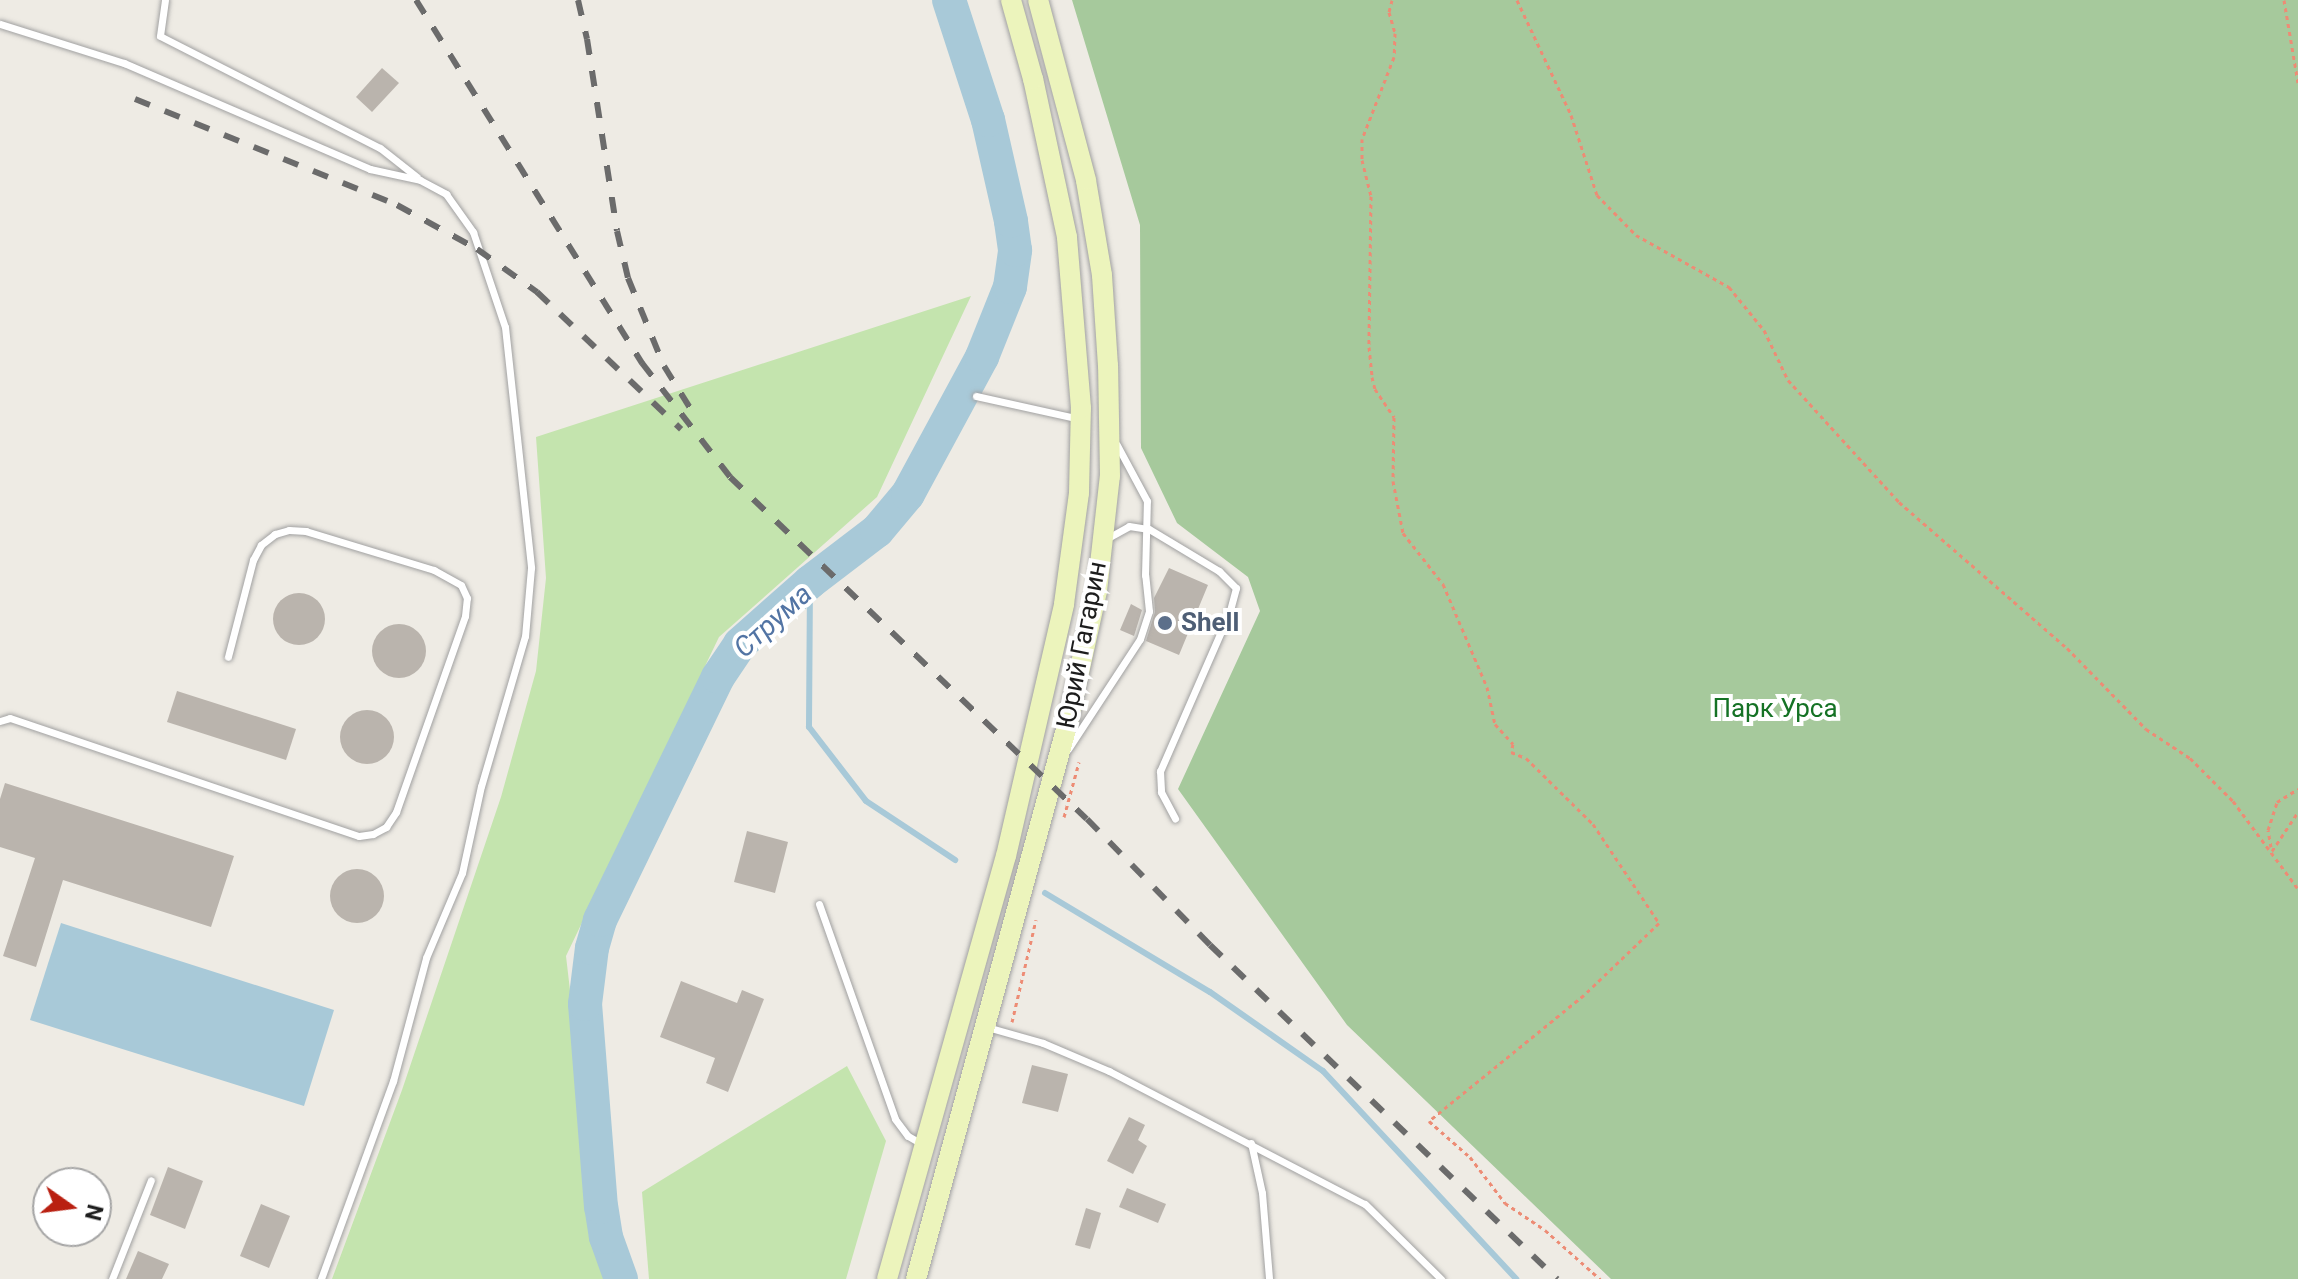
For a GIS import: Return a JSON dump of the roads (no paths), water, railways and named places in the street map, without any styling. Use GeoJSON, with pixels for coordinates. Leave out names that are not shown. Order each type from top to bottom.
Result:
{"type":"FeatureCollection","features":[{"type":"Feature","properties":{"kind":"street","name":"Юрий Гагарин"},"geometry":{"type":"LineString","coordinates":[[887,1279],[1006,856],[1064,604],[1079,493],[1081,419],[1076,311],[1067,237],[1033,79],[1011,0]]}},
{"type":"Feature","properties":{"kind":"street","name":"Юрий Гагарин"},"geometry":{"type":"LineString","coordinates":[[916,1279],[1057,764],[1097,591],[1110,476],[1102,275],[1086,180],[1038,0]]}},
{"type":"Feature","properties":{"kind":"lane"},"geometry":{"type":"LineString","coordinates":[[165,0],[160,36],[380,148],[420,180],[446,194],[463,213],[473,232],[505,327],[529,542],[530,600],[525,636],[481,786],[462,873],[426,958],[393,1081],[321,1279]]}},
{"type":"Feature","properties":{"kind":"lane"},"geometry":{"type":"LineString","coordinates":[[0,24],[124,63],[370,169],[420,180]]}},
{"type":"Feature","properties":{"kind":"lane"},"geometry":{"type":"LineString","coordinates":[[976,396],[1081,419]]}},
{"type":"Feature","properties":{"kind":"lane"},"geometry":{"type":"LineString","coordinates":[[1057,764],[1086,725],[1140,639],[1149,611],[1145,575],[1149,529],[1147,501],[1133,481],[1109,428]]}},
{"type":"Feature","properties":{"kind":"lane"},"geometry":{"type":"LineString","coordinates":[[1103,542],[1129,526],[1149,529],[1219,571],[1236,588],[1230,611],[1160,771],[1161,792],[1175,818]]}},
{"type":"Feature","properties":{"kind":"lane"},"geometry":{"type":"LineString","coordinates":[[0,721],[10,718],[359,836],[373,834],[386,827],[396,812],[465,616],[467,598],[461,585],[434,570],[306,531],[289,530],[275,534],[261,545],[253,560],[228,657]]}},
{"type":"Feature","properties":{"kind":"lane"},"geometry":{"type":"LineString","coordinates":[[819,904],[895,1119],[908,1136],[924,1146]]}},
{"type":"Feature","properties":{"kind":"lane"},"geometry":{"type":"LineString","coordinates":[[986,1027],[1043,1043],[1109,1071],[1365,1204],[1441,1279]]}},
{"type":"Feature","properties":{"kind":"lane"},"geometry":{"type":"LineString","coordinates":[[1251,1143],[1262,1193],[1269,1279]]}},
{"type":"Feature","properties":{"kind":"lane"},"geometry":{"type":"LineString","coordinates":[[112,1279],[151,1180]]}},
{"type":"Feature","properties":{"kind":"water"},"geometry":{"type":"Polygon","coordinates":[[[61,923],[334,1010],[304,1106],[30,1020],[61,923]]]}},
{"type":"Feature","properties":{"kind":"waterway","name":"Струма"},"geometry":{"type":"LineString","coordinates":[[621,1279],[606,1237],[601,1207],[585,1004],[592,948],[600,920],[718,677],[740,644],[810,582],[877,531],[908,494],[982,357],[1010,287],[1015,250],[1011,221],[988,120],[949,0]]}},
{"type":"Feature","properties":{"kind":"waterway"},"geometry":{"type":"LineString","coordinates":[[810,582],[809,727],[866,801],[955,860]]}},
{"type":"Feature","properties":{"kind":"waterway"},"geometry":{"type":"LineString","coordinates":[[1045,893],[1210,992],[1323,1071],[1516,1279]]}},
{"type":"Feature","properties":{"kind":"railway"},"geometry":{"type":"LineString","coordinates":[[416,0],[642,363],[730,477],[1087,819],[1210,945],[1557,1279]]}},
{"type":"Feature","properties":{"kind":"railway"},"geometry":{"type":"LineString","coordinates":[[578,0],[617,231],[628,278],[664,366],[695,416]]}},
{"type":"Feature","properties":{"kind":"railway"},"geometry":{"type":"LineString","coordinates":[[135,99],[397,205],[477,249],[537,292],[681,429]]}},
{"type":"Feature","properties":{"kind":"place","name":"Shell"},"geometry":{"type":"Point","coordinates":[1165,623]}},
{"type":"Feature","properties":{"kind":"park label","name":"Парк Урса"},"geometry":{"type":"Point","coordinates":[1775,709]}}]}
